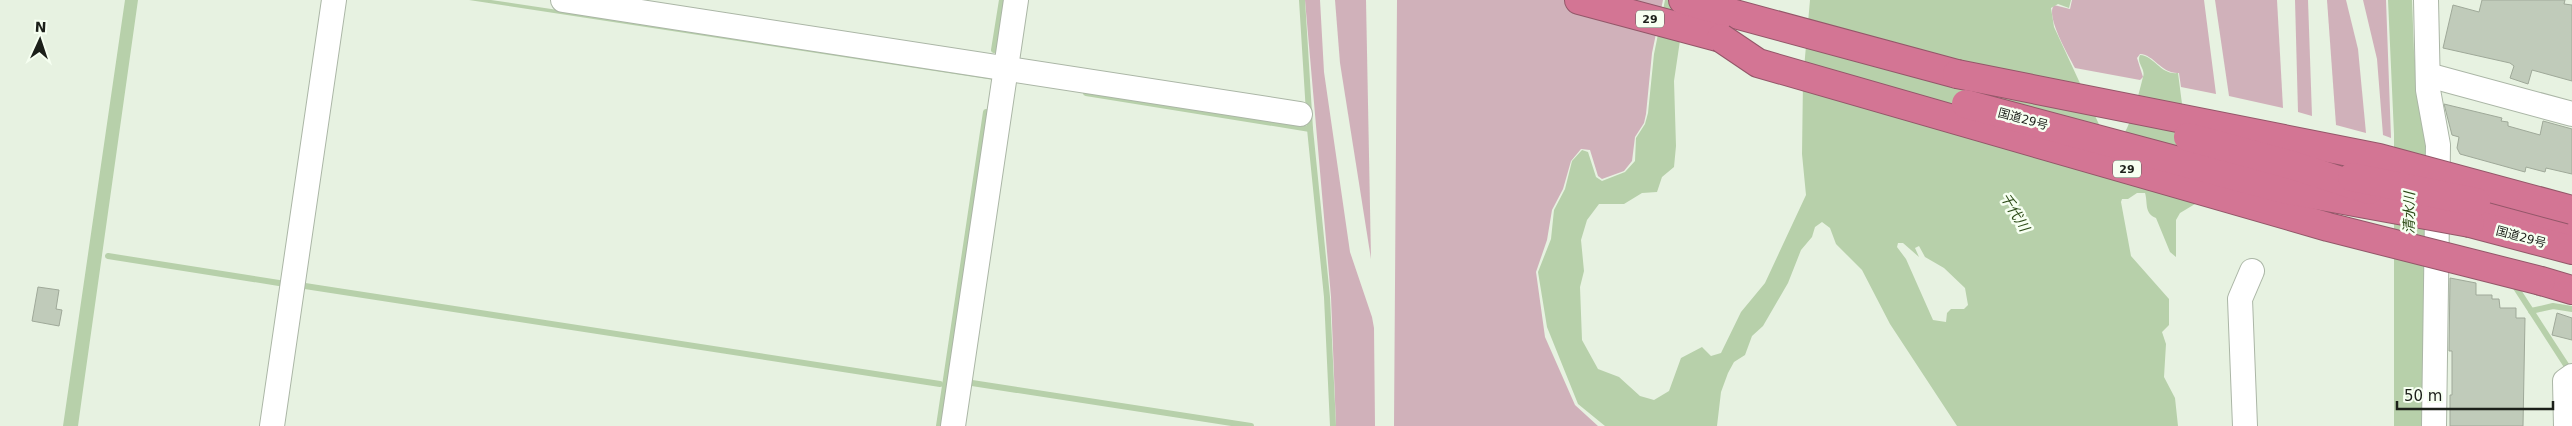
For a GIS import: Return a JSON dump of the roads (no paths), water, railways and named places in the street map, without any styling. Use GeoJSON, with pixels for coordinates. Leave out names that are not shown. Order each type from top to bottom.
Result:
{"type":"FeatureCollection","features":[{"type":"Feature","properties":{"kind":"highway","name":"国道29号"},"geometry":{"type":"LineString","coordinates":[[1579,0],[2283,189],[2473,213]]}},
{"type":"Feature","properties":{"kind":"highway","name":"国道29号"},"geometry":{"type":"LineString","coordinates":[[1683,0],[2473,213],[2572,250]]}},
{"type":"Feature","properties":{"kind":"highway","name":"29"},"geometry":{"type":"LineString","coordinates":[[1721,38],[1758,63],[2318,224],[2572,290]]}},
{"type":"Feature","properties":{"kind":"highway","name":"29"},"geometry":{"type":"LineString","coordinates":[[1957,74],[2379,158],[2572,210]]}},
{"type":"Feature","properties":{"kind":"highway","name":"29"},"geometry":{"type":"LineString","coordinates":[[2473,213],[2572,229]]}},
{"type":"Feature","properties":{"kind":"street"},"geometry":{"type":"LineString","coordinates":[[272,426],[334,0]]}},
{"type":"Feature","properties":{"kind":"street"},"geometry":{"type":"LineString","coordinates":[[564,0],[1300,114]]}},
{"type":"Feature","properties":{"kind":"street"},"geometry":{"type":"LineString","coordinates":[[953,426],[1016,0]]}},
{"type":"Feature","properties":{"kind":"street"},"geometry":{"type":"LineString","coordinates":[[2426,0],[2428,90],[2438,145],[2434,426]]}},
{"type":"Feature","properties":{"kind":"street"},"geometry":{"type":"LineString","coordinates":[[2428,75],[2572,114]]}},
{"type":"Feature","properties":{"kind":"street"},"geometry":{"type":"LineString","coordinates":[[2245,426],[2240,299],[2252,271]]}},
{"type":"Feature","properties":{"kind":"street"},"geometry":{"type":"LineString","coordinates":[[2566,426],[2565,380],[2572,376]]}},
{"type":"Feature","properties":{"kind":"water"},"geometry":{"type":"Polygon","coordinates":[[[125,0],[138,0],[78,426],[63,426],[125,0]]]}},
{"type":"Feature","properties":{"kind":"water"},"geometry":{"type":"Polygon","coordinates":[[[469,0],[491,0],[996,76],[994,80],[469,0]]]}},
{"type":"Feature","properties":{"kind":"water","name":"千代川"},"geometry":{"type":"Polygon","coordinates":[[[1665,0],[1686,0],[1674,81],[1676,146],[1674,167],[1662,177],[1657,192],[1642,193],[1624,204],[1599,204],[1587,220],[1581,240],[1584,271],[1580,287],[1582,340],[1598,369],[1619,377],[1640,396],[1654,400],[1669,391],[1681,358],[1702,347],[1711,356],[1721,353],[1741,312],[1765,283],[1806,195],[1802,154],[1803,80],[1810,0],[2071,0],[2069,8],[2058,4],[2051,8],[2054,27],[2103,133],[2118,144],[2130,120],[2144,74],[2139,61],[2140,55],[2145,56],[2167,71],[2178,73],[2195,204],[2180,213],[2176,220],[2176,257],[2170,252],[2156,218],[2148,211],[2145,193],[2137,193],[2128,199],[2122,199],[2121,202],[2131,256],[2169,299],[2169,325],[2162,332],[2166,344],[2164,377],[2175,398],[2178,426],[1957,426],[1890,324],[1862,270],[1836,244],[1830,228],[1822,222],[1815,227],[1812,237],[1801,250],[1788,283],[1763,326],[1752,336],[1745,355],[1734,362],[1728,373],[1721,392],[1717,426],[1605,426],[1578,404],[1547,327],[1538,272],[1551,239],[1554,210],[1565,189],[1572,161],[1582,150],[1588,152],[1596,177],[1602,181],[1625,172],[1635,161],[1636,138],[1645,124],[1648,113],[1654,54],[1665,0]],[[1898,243],[1897,247],[1906,259],[1933,320],[1946,322],[1947,313],[1951,309],[1964,309],[1968,305],[1965,288],[1944,268],[1925,257],[1919,246],[1915,248],[1919,257],[1903,243],[1898,243]]]}},
{"type":"Feature","properties":{"kind":"water","name":"清水川"},"geometry":{"type":"Polygon","coordinates":[[[2388,0],[2412,0],[2414,52],[2425,142],[2427,214],[2423,300],[2425,426],[2394,426],[2394,134],[2388,0]]]}},
{"type":"Feature","properties":{"kind":"waterway"},"geometry":{"type":"LineString","coordinates":[[994,50],[1002,0]]}},
{"type":"Feature","properties":{"kind":"waterway"},"geometry":{"type":"LineString","coordinates":[[1302,0],[1310,129],[1327,297],[1333,426]]}},
{"type":"Feature","properties":{"kind":"waterway"},"geometry":{"type":"LineString","coordinates":[[1086,93],[1310,129]]}},
{"type":"Feature","properties":{"kind":"waterway"},"geometry":{"type":"LineString","coordinates":[[939,426],[986,112]]}},
{"type":"Feature","properties":{"kind":"waterway"},"geometry":{"type":"LineString","coordinates":[[108,256],[279,283]]}},
{"type":"Feature","properties":{"kind":"waterway"},"geometry":{"type":"LineString","coordinates":[[2513,283],[2570,371]]}},
{"type":"Feature","properties":{"kind":"waterway"},"geometry":{"type":"LineString","coordinates":[[305,286],[940,384]]}},
{"type":"Feature","properties":{"kind":"waterway"},"geometry":{"type":"LineString","coordinates":[[2531,311],[2553,306],[2572,309]]}},
{"type":"Feature","properties":{"kind":"waterway"},"geometry":{"type":"LineString","coordinates":[[972,383],[1251,426]]}}]}
